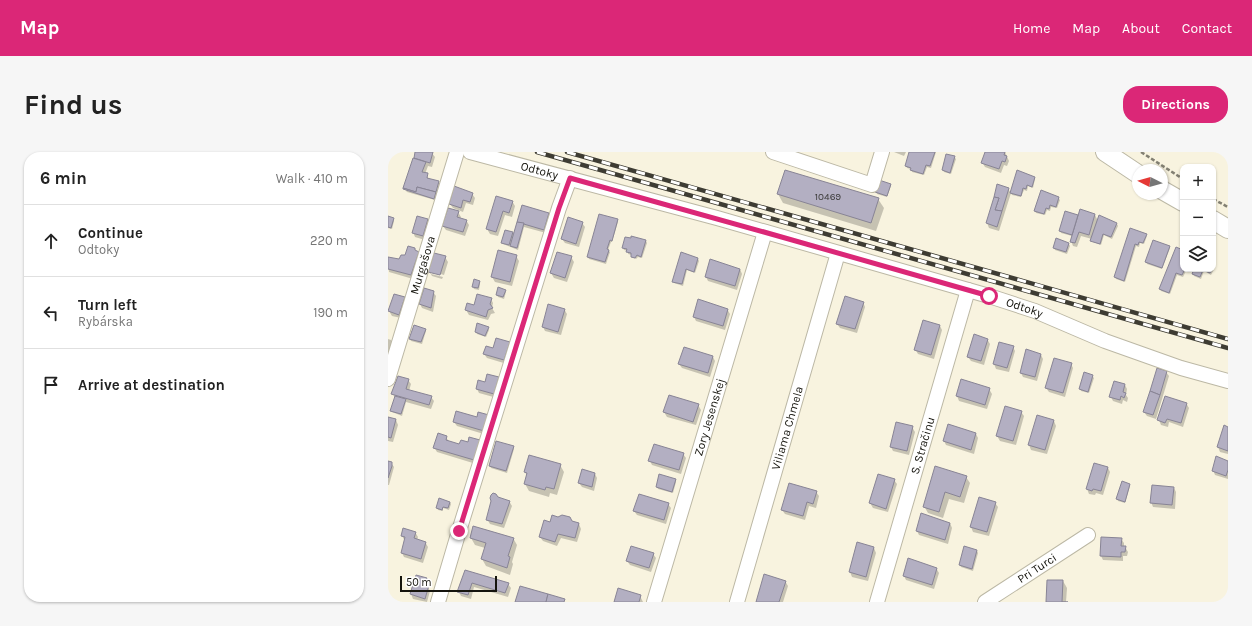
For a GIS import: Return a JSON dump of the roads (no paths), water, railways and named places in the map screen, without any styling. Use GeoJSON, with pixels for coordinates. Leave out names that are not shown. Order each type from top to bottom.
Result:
{"type":"FeatureCollection","features":[{"type":"Feature","properties":{"kind":"main road"},"geometry":{"type":"LineString","coordinates":[[1105,152],[1132,170]]}},
{"type":"Feature","properties":{"kind":"main road"},"geometry":{"type":"LineString","coordinates":[[1168,193],[1180,200]]}},
{"type":"Feature","properties":{"kind":"main road"},"geometry":{"type":"LineString","coordinates":[[1216,222],[1228,229]]}},
{"type":"Feature","properties":{"kind":"street","name":"Murgašova"},"geometry":{"type":"LineString","coordinates":[[388,379],[457,152]]}},
{"type":"Feature","properties":{"kind":"street","name":"Odtoky"},"geometry":{"type":"LineString","coordinates":[[470,152],[570,178],[968,290],[1035,311],[1105,341],[1181,368],[1228,381]]}},
{"type":"Feature","properties":{"kind":"street"},"geometry":{"type":"LineString","coordinates":[[773,152],[872,185],[882,152]]}},
{"type":"Feature","properties":{"kind":"street"},"geometry":{"type":"LineString","coordinates":[[438,602],[556,216],[570,178]]}},
{"type":"Feature","properties":{"kind":"street","name":"Zory Jesenskej"},"geometry":{"type":"LineString","coordinates":[[654,602],[764,232]]}},
{"type":"Feature","properties":{"kind":"street","name":"Viliama Chmela"},"geometry":{"type":"LineString","coordinates":[[737,602],[838,253]]}},
{"type":"Feature","properties":{"kind":"street","name":"S. Stračinu"},"geometry":{"type":"LineString","coordinates":[[878,602],[968,290]]}},
{"type":"Feature","properties":{"kind":"street","name":"Pri Turci"},"geometry":{"type":"LineString","coordinates":[[985,602],[1088,535]]}},
{"type":"Feature","properties":{"kind":"railway"},"geometry":{"type":"LineString","coordinates":[[537,152],[1228,348]]}},
{"type":"Feature","properties":{"kind":"railway"},"geometry":{"type":"LineString","coordinates":[[567,152],[1228,339]]}}]}
